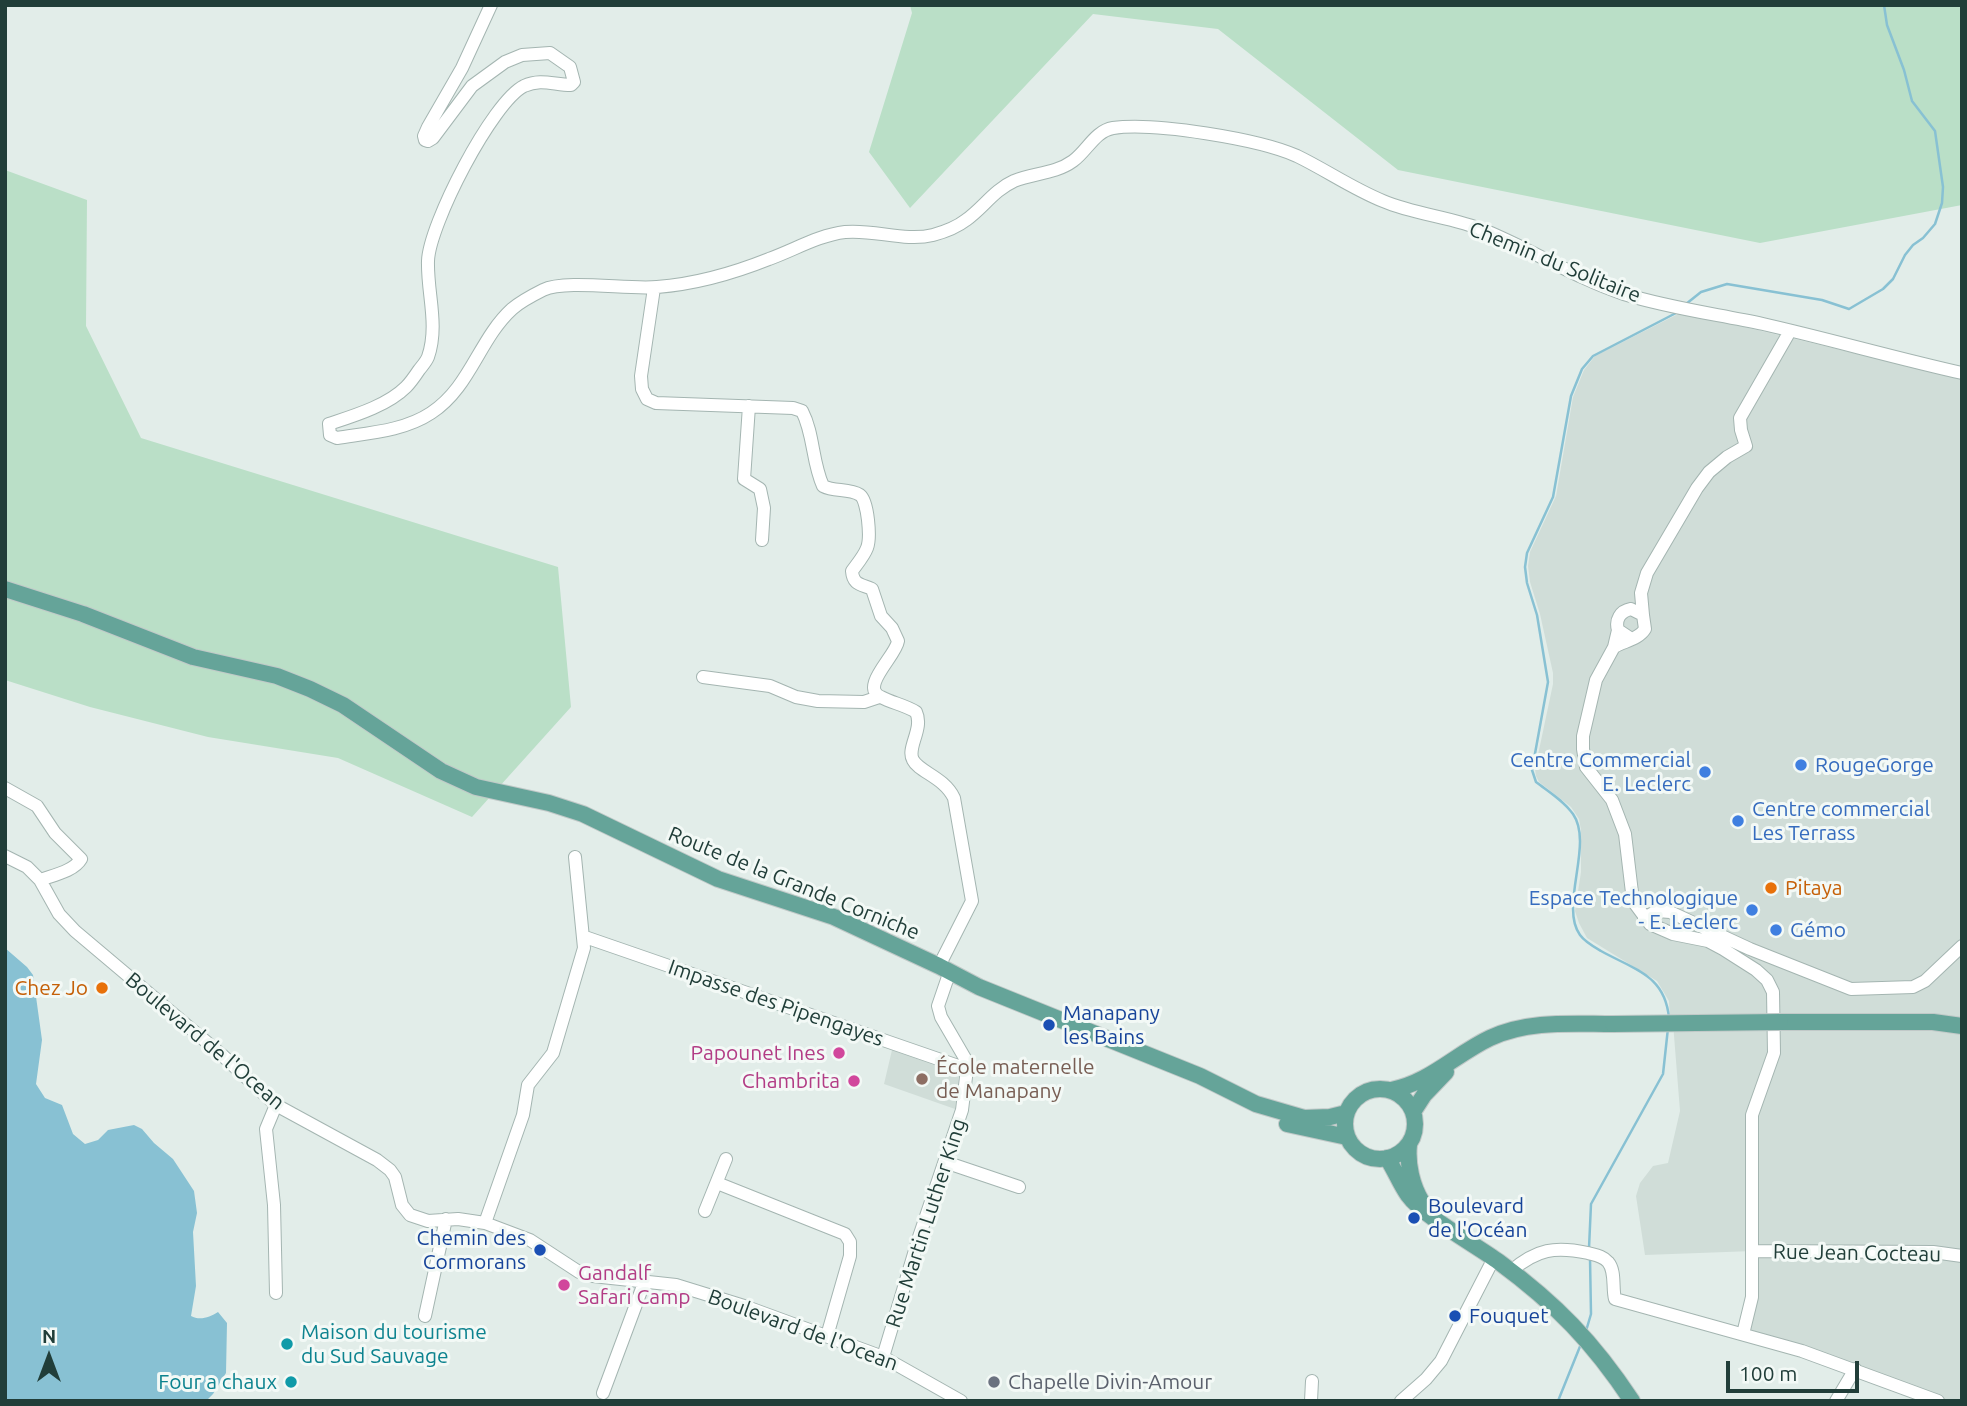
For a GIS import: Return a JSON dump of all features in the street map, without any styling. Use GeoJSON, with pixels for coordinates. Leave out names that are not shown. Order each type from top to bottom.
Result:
{"type":"FeatureCollection","features":[{"type":"Feature","properties":{"kind":"main road","name":"Route de la Grande Corniche"},"geometry":{"type":"LineString","coordinates":[[5,589],[83,614],[192,657],[277,676],[310,688],[343,705],[440,771],[476,787],[549,803],[583,814],[718,878],[834,917],[945,968],[979,987],[1200,1076],[1256,1104],[1285,1124],[1347,1137]]}},
{"type":"Feature","properties":{"kind":"main road"},"geometry":{"type":"LineString","coordinates":[[1933,1022],[1962,1017]]}},
{"type":"Feature","properties":{"kind":"main road"},"geometry":{"type":"LineString","coordinates":[[1391,1090],[1419,1081],[1498,1035],[1525,1027],[1569,1024],[1780,1022],[1933,1022],[1962,1026]]}},
{"type":"Feature","properties":{"kind":"main road"},"geometry":{"type":"LineString","coordinates":[[1413,1112],[1424,1095],[1452,1065],[1474,1047]]}},
{"type":"Feature","properties":{"kind":"main road"},"geometry":{"type":"LineString","coordinates":[[1375,1088],[1391,1090],[1405,1098],[1413,1112],[1415,1130],[1409,1144],[1402,1151],[1387,1158],[1378,1159],[1363,1155],[1347,1137],[1346,1113],[1360,1094],[1375,1088]]}},
{"type":"Feature","properties":{"kind":"main road","name":"Route de la Grande Corniche"},"geometry":{"type":"LineString","coordinates":[[1256,1104],[1304,1118],[1346,1113]]}},
{"type":"Feature","properties":{"kind":"main road"},"geometry":{"type":"LineString","coordinates":[[1409,1144],[1409,1166],[1417,1194],[1431,1215]]}},
{"type":"Feature","properties":{"kind":"main road"},"geometry":{"type":"LineString","coordinates":[[1387,1158],[1409,1197],[1494,1258],[1570,1319],[1597,1351],[1632,1401]]}},
{"type":"Feature","properties":{"kind":"street","name":"Chemin du Solitaire"},"geometry":{"type":"LineString","coordinates":[[491,5],[462,68],[424,135],[425,140],[433,138],[472,86],[505,62],[522,55],[550,53],[570,67],[574,82],[565,85],[541,81],[523,86],[495,116],[445,207],[432,242],[428,260],[433,331],[428,359],[406,387],[391,397],[329,424],[330,435],[337,438],[391,429],[416,422],[432,413],[468,376],[499,323],[515,306],[549,287],[654,288],[714,278],[845,232],[933,235],[964,222],[1004,187],[1017,180],[1064,167],[1107,129],[1136,127],[1191,131],[1283,150],[1383,201],[1485,230],[1608,288],[1661,304],[1790,331],[1962,373]]}},
{"type":"Feature","properties":{"kind":"street"},"geometry":{"type":"LineString","coordinates":[[654,288],[641,376],[642,389],[647,399],[656,403],[793,408],[802,411],[808,422],[822,486],[830,490],[852,492],[861,496],[865,502],[869,543],[866,552],[852,571],[853,578],[856,583],[872,589],[881,616],[892,628],[898,641],[874,681],[874,690],[879,697]]}},
{"type":"Feature","properties":{"kind":"street"},"geometry":{"type":"LineString","coordinates":[[1615,647],[1643,633],[1646,624],[1641,593],[1647,573],[1709,472],[1746,446],[1740,418],[1790,331]]}},
{"type":"Feature","properties":{"kind":"street"},"geometry":{"type":"LineString","coordinates":[[749,406],[744,480],[760,489],[764,508],[762,540]]}},
{"type":"Feature","properties":{"kind":"street"},"geometry":{"type":"LineString","coordinates":[[1641,593],[1619,616],[1615,647],[1597,680],[1583,736],[1583,757],[1586,766],[1612,800],[1617,811],[1625,834],[1630,892],[1644,918],[1657,911],[1670,912],[1852,989],[1913,987],[1925,981],[1962,946]]}},
{"type":"Feature","properties":{"kind":"street"},"geometry":{"type":"LineString","coordinates":[[1626,610],[1636,610],[1643,615]]}},
{"type":"Feature","properties":{"kind":"street"},"geometry":{"type":"LineString","coordinates":[[1618,630],[1630,638]]}},
{"type":"Feature","properties":{"kind":"street"},"geometry":{"type":"LineString","coordinates":[[703,677],[770,686],[796,697],[818,701],[864,702],[879,697],[903,704],[916,712],[919,724],[911,754],[912,760],[944,783],[954,798],[972,901],[945,968],[938,1006],[941,1017],[966,1060],[967,1069]]}},
{"type":"Feature","properties":{"kind":"street"},"geometry":{"type":"LineString","coordinates":[[5,788],[37,806],[55,833],[82,859],[68,870],[40,880]]}},
{"type":"Feature","properties":{"kind":"street","name":"Boulevard de l'Ocean"},"geometry":{"type":"LineString","coordinates":[[5,856],[27,867],[40,880],[59,914],[75,931],[222,1055],[276,1105],[377,1160],[390,1170],[400,1189],[402,1205],[410,1215],[428,1221],[446,1219],[485,1223],[530,1240],[579,1272],[593,1276],[676,1285],[883,1357],[959,1400]]}},
{"type":"Feature","properties":{"kind":"street"},"geometry":{"type":"LineString","coordinates":[[485,1223],[523,1115],[528,1085],[553,1053],[584,948],[575,857]]}},
{"type":"Feature","properties":{"kind":"street","name":"Rue Jean Cocteau"},"geometry":{"type":"LineString","coordinates":[[1644,918],[1661,930],[1715,945],[1756,970],[1767,980],[1773,992],[1774,1053],[1752,1115],[1752,1297],[1743,1334]]}},
{"type":"Feature","properties":{"kind":"street","name":"Impasse des Pipengayes"},"geometry":{"type":"LineString","coordinates":[[585,937],[967,1069]]}},
{"type":"Feature","properties":{"kind":"street","name":"Rue Martin Luther King"},"geometry":{"type":"LineString","coordinates":[[883,1357],[919,1237],[962,1110],[967,1069]]}},
{"type":"Feature","properties":{"kind":"street"},"geometry":{"type":"LineString","coordinates":[[275,1293],[274,1205],[266,1129],[276,1105]]}},
{"type":"Feature","properties":{"kind":"street"},"geometry":{"type":"LineString","coordinates":[[705,1211],[726,1159]]}},
{"type":"Feature","properties":{"kind":"street"},"geometry":{"type":"LineString","coordinates":[[945,1162],[1019,1187]]}},
{"type":"Feature","properties":{"kind":"street"},"geometry":{"type":"LineString","coordinates":[[717,1183],[845,1234],[850,1242],[850,1256],[827,1336]]}},
{"type":"Feature","properties":{"kind":"street"},"geometry":{"type":"LineString","coordinates":[[425,1316],[446,1219]]}},
{"type":"Feature","properties":{"kind":"street"},"geometry":{"type":"LineString","coordinates":[[1511,1271],[1526,1258],[1548,1250],[1572,1250],[1598,1255],[1611,1266],[1615,1299],[1743,1334],[1855,1369],[1938,1401]]}},
{"type":"Feature","properties":{"kind":"street","name":"Rue Jean Cocteau"},"geometry":{"type":"LineString","coordinates":[[1753,1251],[1933,1252],[1962,1256]]}},
{"type":"Feature","properties":{"kind":"street"},"geometry":{"type":"LineString","coordinates":[[1401,1401],[1426,1379],[1441,1361],[1494,1258]]}},
{"type":"Feature","properties":{"kind":"street"},"geometry":{"type":"LineString","coordinates":[[603,1393],[644,1283]]}},
{"type":"Feature","properties":{"kind":"street"},"geometry":{"type":"LineString","coordinates":[[1836,1401],[1855,1369]]}},
{"type":"Feature","properties":{"kind":"street"},"geometry":{"type":"LineString","coordinates":[[1311,1401],[1312,1381]]}},
{"type":"Feature","properties":{"kind":"shaded area"},"geometry":{"type":"Polygon","coordinates":[[[1682,312],[1908,366],[1962,376],[1962,1017],[1936,1022],[1962,1026],[1962,1401],[1936,1401],[1743,1334],[1753,1251],[1645,1255],[1636,1196],[1640,1183],[1653,1166],[1668,1163],[1680,1111],[1673,1023],[1669,1001],[1657,981],[1587,938],[1575,911],[1581,872],[1579,819],[1571,807],[1539,782],[1535,769],[1553,673],[1528,566],[1530,552],[1556,496],[1573,397],[1584,370],[1595,356],[1682,312]]]}},
{"type":"Feature","properties":{"kind":"shaded area","name":"École maternelle de Manapany"},"geometry":{"type":"Polygon","coordinates":[[[892,1050],[959,1074],[955,1109],[884,1084],[892,1050]]]}},
{"type":"Feature","properties":{"kind":"green space"},"geometry":{"type":"Polygon","coordinates":[[[910,5],[1962,5],[1962,205],[1760,243],[1398,170],[1218,29],[1093,14],[910,208],[869,152],[912,13],[910,5]]]}},
{"type":"Feature","properties":{"kind":"green space"},"geometry":{"type":"Polygon","coordinates":[[[5,170],[87,200],[86,326],[141,438],[558,567],[571,707],[472,817],[338,758],[208,737],[90,707],[5,680],[5,170]]]}},
{"type":"Feature","properties":{"kind":"water"},"geometry":{"type":"Polygon","coordinates":[[[5,948],[33,975],[42,1040],[36,1084],[45,1098],[62,1105],[73,1134],[85,1144],[98,1140],[108,1130],[134,1125],[142,1129],[173,1159],[194,1191],[197,1213],[193,1232],[196,1286],[191,1316],[205,1318],[218,1312],[227,1323],[226,1373],[206,1401],[5,1401],[5,948]]]}},
{"type":"Feature","properties":{"kind":"waterway"},"geometry":{"type":"LineString","coordinates":[[1686,304],[1701,292],[1727,284],[1822,300],[1849,309],[1883,289],[1893,279],[1905,255],[1935,224],[1942,203],[1943,187],[1935,131],[1912,101],[1887,25],[1884,5]]}},
{"type":"Feature","properties":{"kind":"waterway"},"geometry":{"type":"LineString","coordinates":[[1669,1018],[1666,1004],[1655,983],[1636,969],[1587,942],[1580,935],[1575,923],[1573,908],[1579,858],[1578,827],[1573,814],[1565,805],[1536,782],[1532,770],[1548,682],[1537,615],[1525,567],[1527,553],[1553,497],[1571,396],[1582,369],[1593,356],[1676,313]]}},
{"type":"Feature","properties":{"kind":"waterway"},"geometry":{"type":"LineString","coordinates":[[1589,1248],[1591,1204],[1663,1074],[1668,1028]]}},
{"type":"Feature","properties":{"kind":"waterway"},"geometry":{"type":"LineString","coordinates":[[1586,1331],[1591,1314],[1590,1258]]}},
{"type":"Feature","properties":{"kind":"waterway"},"geometry":{"type":"LineString","coordinates":[[1558,1401],[1581,1344]]}},
{"type":"Feature","properties":{"kind":"place","name":"RougeGorge"},"geometry":{"type":"Point","coordinates":[1801,765]}},
{"type":"Feature","properties":{"kind":"place","name":"Centre Commercial E. Leclerc"},"geometry":{"type":"Point","coordinates":[1705,772]}},
{"type":"Feature","properties":{"kind":"place","name":"Centre commercial Les Terrass"},"geometry":{"type":"Point","coordinates":[1738,821]}},
{"type":"Feature","properties":{"kind":"place","name":"Pitaya"},"geometry":{"type":"Point","coordinates":[1771,888]}},
{"type":"Feature","properties":{"kind":"place","name":"Espace Technologique - E. Leclerc"},"geometry":{"type":"Point","coordinates":[1752,910]}},
{"type":"Feature","properties":{"kind":"place","name":"Gémo"},"geometry":{"type":"Point","coordinates":[1776,930]}},
{"type":"Feature","properties":{"kind":"place","name":"Chez Jo"},"geometry":{"type":"Point","coordinates":[102,988]}},
{"type":"Feature","properties":{"kind":"place","name":"Manapany les Bains"},"geometry":{"type":"Point","coordinates":[1049,1025]}},
{"type":"Feature","properties":{"kind":"place","name":"Papounet Ines"},"geometry":{"type":"Point","coordinates":[839,1053]}},
{"type":"Feature","properties":{"kind":"place","name":"École maternelle de Manapany"},"geometry":{"type":"Point","coordinates":[922,1079]}},
{"type":"Feature","properties":{"kind":"place","name":"Chambrita"},"geometry":{"type":"Point","coordinates":[854,1081]}},
{"type":"Feature","properties":{"kind":"place","name":"Boulevard de l'Océan"},"geometry":{"type":"Point","coordinates":[1414,1218]}},
{"type":"Feature","properties":{"kind":"place","name":"Chemin des Cormorans"},"geometry":{"type":"Point","coordinates":[540,1250]}},
{"type":"Feature","properties":{"kind":"place","name":"Gandalf Safari Camp"},"geometry":{"type":"Point","coordinates":[564,1285]}},
{"type":"Feature","properties":{"kind":"place","name":"Fouquet"},"geometry":{"type":"Point","coordinates":[1455,1316]}},
{"type":"Feature","properties":{"kind":"place","name":"Maison du tourisme du Sud Sauvage"},"geometry":{"type":"Point","coordinates":[287,1344]}},
{"type":"Feature","properties":{"kind":"place","name":"Four a chaux"},"geometry":{"type":"Point","coordinates":[291,1382]}},
{"type":"Feature","properties":{"kind":"place","name":"Chapelle Divin-Amour"},"geometry":{"type":"Point","coordinates":[994,1382]}}]}
